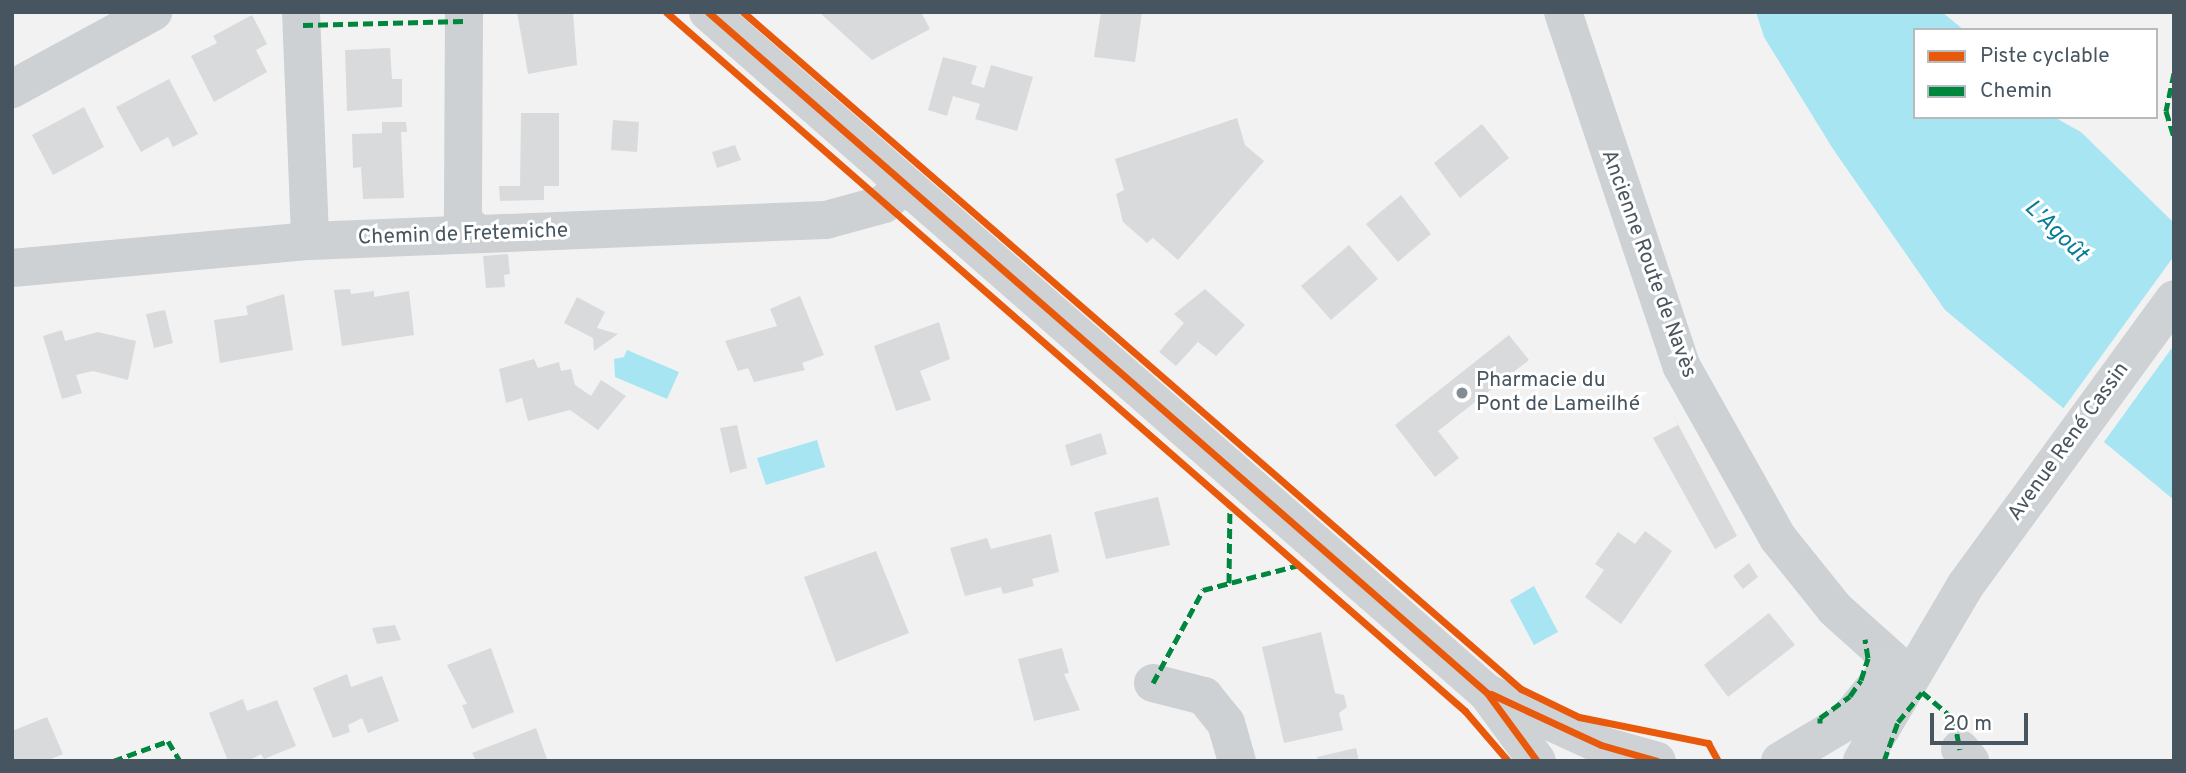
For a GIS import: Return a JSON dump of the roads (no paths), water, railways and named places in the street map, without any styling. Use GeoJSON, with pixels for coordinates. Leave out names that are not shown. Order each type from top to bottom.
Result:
{"type":"FeatureCollection","features":[{"type":"Feature","properties":{"kind":"main road"},"geometry":{"type":"LineString","coordinates":[[708,12],[893,194],[1487,693],[1537,761]]}},
{"type":"Feature","properties":{"kind":"main road","name":"Avenue René Cassin"},"geometry":{"type":"LineString","coordinates":[[1862,761],[1965,586],[2174,299]]}},
{"type":"Feature","properties":{"kind":"main road","name":"Avenue René Cassin"},"geometry":{"type":"LineString","coordinates":[[1780,761],[1847,721],[1894,662],[1965,586]]}},
{"type":"Feature","properties":{"kind":"main road"},"geometry":{"type":"LineString","coordinates":[[1487,693],[1601,745],[1657,761]]}},
{"type":"Feature","properties":{"kind":"street"},"geometry":{"type":"LineString","coordinates":[[12,89],[153,12]]}},
{"type":"Feature","properties":{"kind":"street"},"geometry":{"type":"LineString","coordinates":[[301,12],[310,241]]}},
{"type":"Feature","properties":{"kind":"street"},"geometry":{"type":"LineString","coordinates":[[464,12],[463,219],[477,234]]}},
{"type":"Feature","properties":{"kind":"street","name":"Ancienne Route de Navès"},"geometry":{"type":"LineString","coordinates":[[1563,12],[1669,330],[1706,415],[1778,538],[1835,609],[1894,662]]}},
{"type":"Feature","properties":{"kind":"street","name":"Chemin de Fretemiche"},"geometry":{"type":"LineString","coordinates":[[12,268],[310,241],[803,222],[893,194]]}},
{"type":"Feature","properties":{"kind":"street"},"geometry":{"type":"LineString","coordinates":[[1153,684],[1204,696],[1226,723],[1237,761]]}},
{"type":"Feature","properties":{"kind":"water","name":"L'Agoût"},"geometry":{"type":"Polygon","coordinates":[[[1756,12],[1942,12],[1962,28],[1913,28],[1913,119],[2058,119],[2081,132],[2174,223],[2174,500],[1945,310],[1833,149],[1764,37],[1756,12]]]}},
{"type":"Feature","properties":{"kind":"water"},"geometry":{"type":"Polygon","coordinates":[[[627,350],[679,372],[667,399],[615,377],[614,359],[624,357],[627,350]]]}},
{"type":"Feature","properties":{"kind":"water"},"geometry":{"type":"Polygon","coordinates":[[[817,440],[825,467],[766,485],[757,458],[817,440]]]}},
{"type":"Feature","properties":{"kind":"water"},"geometry":{"type":"Polygon","coordinates":[[[1534,586],[1558,632],[1534,645],[1510,600],[1534,586]]]}},
{"type":"Feature","properties":{"kind":"place","name":"Pharmacie du Pont de Lameilhé"},"geometry":{"type":"Point","coordinates":[1462,393]}}]}
